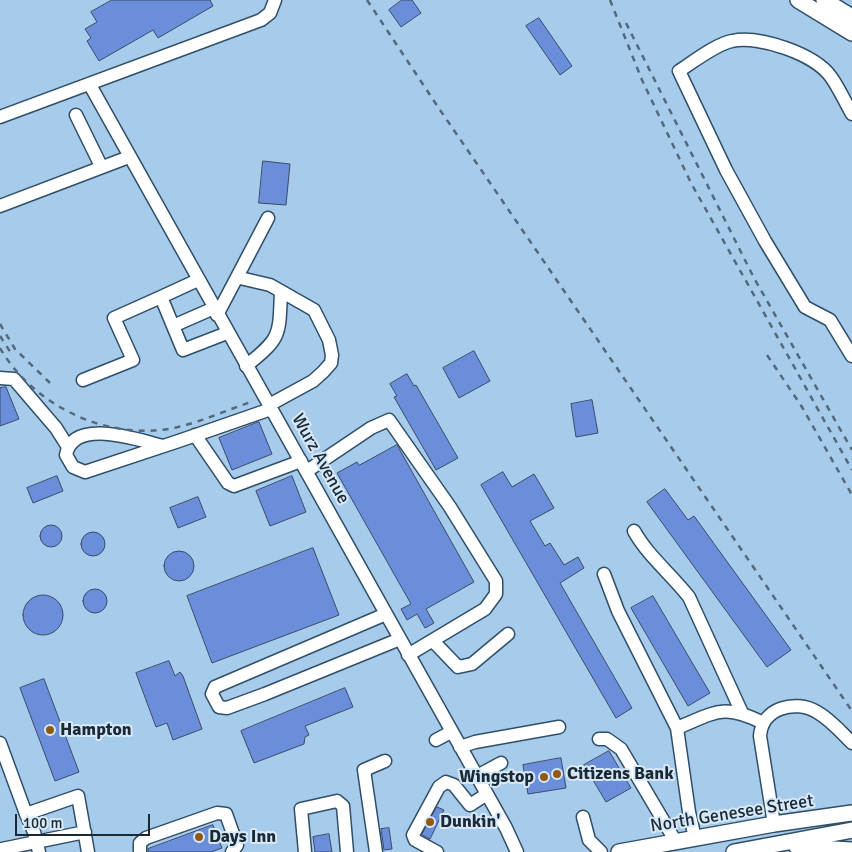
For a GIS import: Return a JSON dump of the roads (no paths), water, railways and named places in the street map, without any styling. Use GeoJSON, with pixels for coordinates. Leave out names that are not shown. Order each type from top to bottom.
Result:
{"type":"FeatureCollection","features":[{"type":"Feature","properties":{"kind":"main road"},"geometry":{"type":"LineString","coordinates":[[798,0],[852,33]]}},
{"type":"Feature","properties":{"kind":"main road"},"geometry":{"type":"LineString","coordinates":[[824,0],[852,17]]}},
{"type":"Feature","properties":{"kind":"main road","name":"North Genesee Street"},"geometry":{"type":"LineString","coordinates":[[618,852],[774,824],[852,813]]}},
{"type":"Feature","properties":{"kind":"main road","name":"North Genesee Street"},"geometry":{"type":"LineString","coordinates":[[734,852],[771,849],[852,830]]}},
{"type":"Feature","properties":{"kind":"main road"},"geometry":{"type":"LineString","coordinates":[[771,849],[852,850]]}},
{"type":"Feature","properties":{"kind":"street"},"geometry":{"type":"LineString","coordinates":[[0,117],[90,86],[140,64],[261,20],[270,13],[275,0]]}},
{"type":"Feature","properties":{"kind":"street"},"geometry":{"type":"LineString","coordinates":[[851,108],[830,76],[817,63],[806,56],[749,39],[725,43],[678,71],[726,170],[785,274],[806,307],[830,320],[852,356]]}},
{"type":"Feature","properties":{"kind":"street","name":"Wurz Avenue"},"geometry":{"type":"LineString","coordinates":[[90,86],[506,828],[516,852]]}},
{"type":"Feature","properties":{"kind":"street"},"geometry":{"type":"LineString","coordinates":[[76,115],[101,166]]}},
{"type":"Feature","properties":{"kind":"street"},"geometry":{"type":"LineString","coordinates":[[0,206],[101,166],[129,157]]}},
{"type":"Feature","properties":{"kind":"street"},"geometry":{"type":"LineString","coordinates":[[173,326],[216,312],[236,279],[268,218]]}},
{"type":"Feature","properties":{"kind":"street"},"geometry":{"type":"LineString","coordinates":[[163,446],[97,433],[84,434],[74,439],[68,447],[66,455],[73,467],[85,472],[163,446],[195,435],[270,407],[313,381],[331,362],[332,354],[323,327],[314,310],[270,285],[240,278],[236,279]]}},
{"type":"Feature","properties":{"kind":"street"},"geometry":{"type":"LineString","coordinates":[[83,380],[133,360],[114,318],[198,280]]}},
{"type":"Feature","properties":{"kind":"street"},"geometry":{"type":"LineString","coordinates":[[246,366],[274,341],[280,326],[281,291]]}},
{"type":"Feature","properties":{"kind":"street"},"geometry":{"type":"LineString","coordinates":[[161,297],[184,350],[227,333]]}},
{"type":"Feature","properties":{"kind":"street"},"geometry":{"type":"LineString","coordinates":[[0,378],[14,379],[56,428],[68,447]]}},
{"type":"Feature","properties":{"kind":"street"},"geometry":{"type":"LineString","coordinates":[[195,435],[228,483],[234,486],[304,466],[371,428],[389,420],[450,507],[496,581],[496,594],[484,609],[408,655]]}},
{"type":"Feature","properties":{"kind":"street"},"geometry":{"type":"LineString","coordinates":[[634,531],[650,555],[676,580],[689,597],[742,713]]}},
{"type":"Feature","properties":{"kind":"street"},"geometry":{"type":"LineString","coordinates":[[604,574],[618,611],[677,728],[689,812],[695,838]]}},
{"type":"Feature","properties":{"kind":"street"},"geometry":{"type":"LineString","coordinates":[[386,614],[215,687],[212,694],[219,708],[227,708],[265,694],[400,639]]}},
{"type":"Feature","properties":{"kind":"street"},"geometry":{"type":"LineString","coordinates":[[433,641],[458,667],[472,664],[508,634]]}},
{"type":"Feature","properties":{"kind":"street"},"geometry":{"type":"LineString","coordinates":[[774,824],[760,736],[764,723],[774,711],[799,706],[816,711],[852,743]]}},
{"type":"Feature","properties":{"kind":"street"},"geometry":{"type":"LineString","coordinates":[[677,728],[726,710],[742,713],[764,723]]}},
{"type":"Feature","properties":{"kind":"street"},"geometry":{"type":"LineString","coordinates":[[460,747],[475,742],[559,727]]}},
{"type":"Feature","properties":{"kind":"street"},"geometry":{"type":"LineString","coordinates":[[436,740],[451,732]]}},
{"type":"Feature","properties":{"kind":"street"},"geometry":{"type":"LineString","coordinates":[[599,739],[607,739],[622,749],[676,842]]}},
{"type":"Feature","properties":{"kind":"street"},"geometry":{"type":"LineString","coordinates":[[0,743],[34,832],[38,848]]}},
{"type":"Feature","properties":{"kind":"street"},"geometry":{"type":"LineString","coordinates":[[376,852],[364,770],[385,761]]}},
{"type":"Feature","properties":{"kind":"street"},"geometry":{"type":"LineString","coordinates":[[477,776],[501,763]]}},
{"type":"Feature","properties":{"kind":"street"},"geometry":{"type":"LineString","coordinates":[[437,852],[415,840],[413,835],[439,787],[446,782],[454,785],[470,805],[487,794]]}},
{"type":"Feature","properties":{"kind":"street"},"geometry":{"type":"LineString","coordinates":[[26,814],[78,796],[88,852]]}},
{"type":"Feature","properties":{"kind":"street"},"geometry":{"type":"LineString","coordinates":[[305,852],[301,809],[337,801],[343,806],[347,852]]}},
{"type":"Feature","properties":{"kind":"street"},"geometry":{"type":"LineString","coordinates":[[140,852],[140,843],[146,838],[217,813],[226,814],[229,819],[237,844],[232,852]]}},
{"type":"Feature","properties":{"kind":"street"},"geometry":{"type":"LineString","coordinates":[[583,818],[589,840],[601,852]]}},
{"type":"Feature","properties":{"kind":"street"},"geometry":{"type":"LineString","coordinates":[[3,852],[2,849],[38,848],[85,832]]}},
{"type":"Feature","properties":{"kind":"railway"},"geometry":{"type":"LineString","coordinates":[[367,0],[438,107],[852,711]]}},
{"type":"Feature","properties":{"kind":"railway"},"geometry":{"type":"LineString","coordinates":[[610,0],[642,80],[691,183],[852,470]]}},
{"type":"Feature","properties":{"kind":"railway"},"geometry":{"type":"LineString","coordinates":[[626,23],[754,278],[852,450]]}},
{"type":"Feature","properties":{"kind":"railway"},"geometry":{"type":"LineString","coordinates":[[0,324],[15,349],[50,383]]}},
{"type":"Feature","properties":{"kind":"railway"},"geometry":{"type":"LineString","coordinates":[[0,336],[11,353]]}},
{"type":"Feature","properties":{"kind":"railway"},"geometry":{"type":"LineString","coordinates":[[0,348],[15,369],[33,387],[54,403],[77,416],[101,425],[127,430],[153,431],[178,427],[206,419],[251,402]]}},
{"type":"Feature","properties":{"kind":"railway"},"geometry":{"type":"LineString","coordinates":[[767,355],[802,407],[852,495]]}},
{"type":"Feature","properties":{"kind":"place","name":"Hampton"},"geometry":{"type":"Point","coordinates":[50,730]}},
{"type":"Feature","properties":{"kind":"place","name":"Citizens Bank"},"geometry":{"type":"Point","coordinates":[557,774]}},
{"type":"Feature","properties":{"kind":"place","name":"Wingstop"},"geometry":{"type":"Point","coordinates":[544,777]}},
{"type":"Feature","properties":{"kind":"place","name":"Dunkin'"},"geometry":{"type":"Point","coordinates":[430,822]}},
{"type":"Feature","properties":{"kind":"place","name":"Days Inn"},"geometry":{"type":"Point","coordinates":[199,837]}}]}
